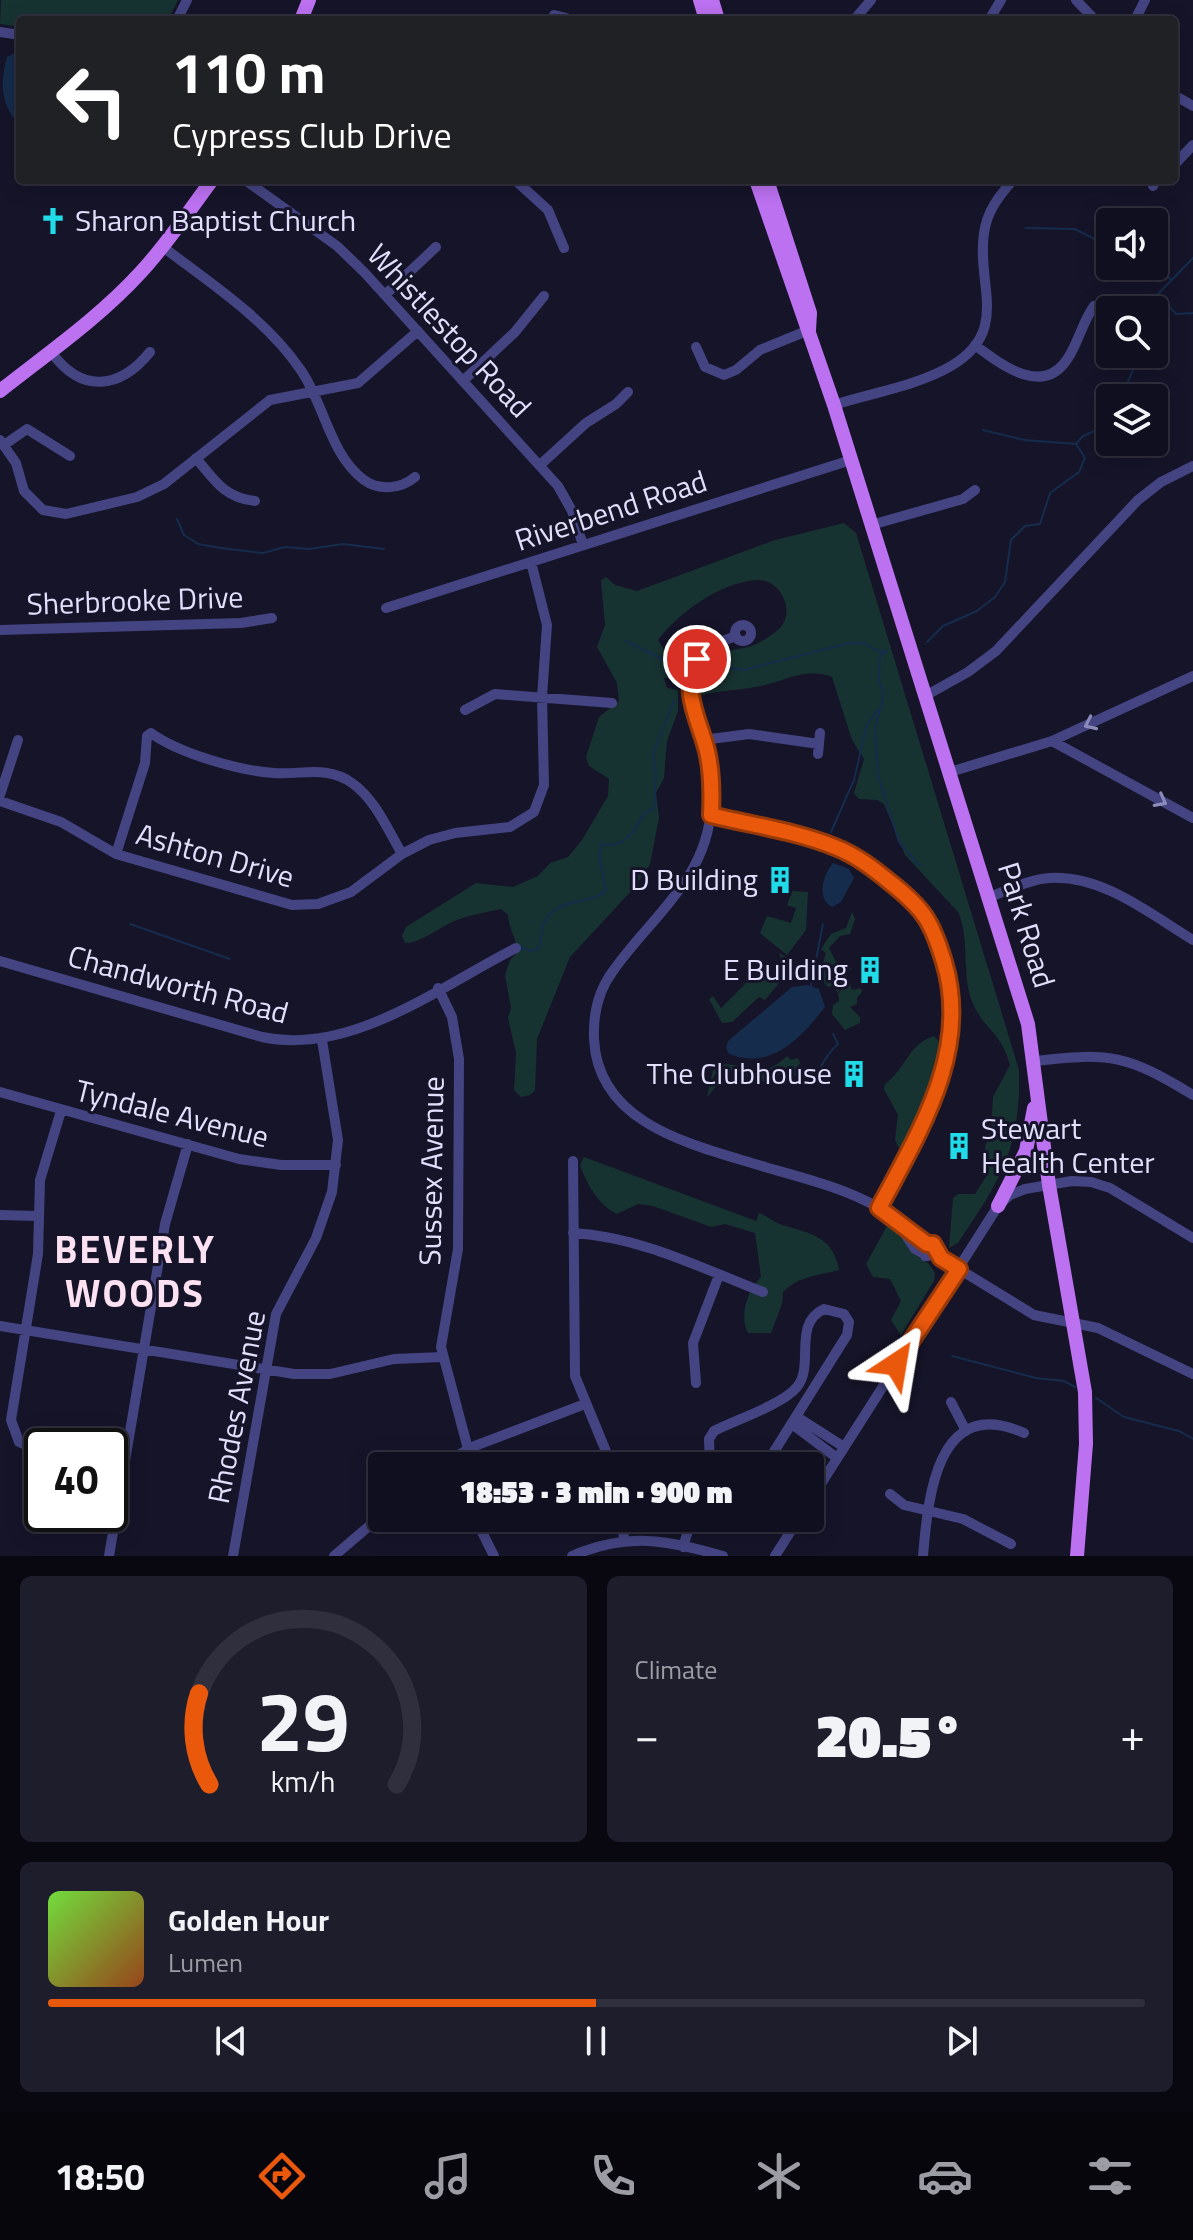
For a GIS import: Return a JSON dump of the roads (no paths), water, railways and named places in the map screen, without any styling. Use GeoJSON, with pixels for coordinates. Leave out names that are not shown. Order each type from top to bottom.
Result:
{"type":"FeatureCollection","features":[{"type":"Feature","properties":{"kind":"main road"},"geometry":{"type":"LineString","coordinates":[[3,385],[52,353],[119,295],[163,247],[209,184]]}},
{"type":"Feature","properties":{"kind":"main road","name":"Park Road"},"geometry":{"type":"LineString","coordinates":[[757,184],[800,316],[809,330],[834,405],[1024,1004],[1036,1068],[1049,1185],[1087,1416],[1077,1556]]}},
{"type":"Feature","properties":{"kind":"main road","name":"Park Road"},"geometry":{"type":"LineString","coordinates":[[768,184],[810,313],[809,330]]}},
{"type":"Feature","properties":{"kind":"main road"},"geometry":{"type":"LineString","coordinates":[[998,1206],[1026,1151],[1033,1121],[1036,1068]]}},
{"type":"Feature","properties":{"kind":"street"},"geometry":{"type":"LineString","coordinates":[[857,16],[871,0]]}},
{"type":"Feature","properties":{"kind":"street"},"geometry":{"type":"LineString","coordinates":[[1076,0],[1091,16]]}},
{"type":"Feature","properties":{"kind":"street"},"geometry":{"type":"LineString","coordinates":[[554,15],[558,16]]}},
{"type":"Feature","properties":{"kind":"street"},"geometry":{"type":"LineString","coordinates":[[1178,161],[1193,145]]}},
{"type":"Feature","properties":{"kind":"street","name":"Whistlestop Road"},"geometry":{"type":"LineString","coordinates":[[251,184],[337,246],[385,295],[540,465],[566,498],[583,545]]}},
{"type":"Feature","properties":{"kind":"street"},"geometry":{"type":"LineString","coordinates":[[519,184],[548,210],[564,248]]}},
{"type":"Feature","properties":{"kind":"street"},"geometry":{"type":"LineString","coordinates":[[834,405],[939,372],[962,359],[975,345],[988,312],[983,239],[986,220],[994,203],[1010,184]]}},
{"type":"Feature","properties":{"kind":"street"},"geometry":{"type":"LineString","coordinates":[[163,247],[258,323],[300,368],[349,463],[365,481],[390,488],[415,477]]}},
{"type":"Feature","properties":{"kind":"street"},"geometry":{"type":"LineString","coordinates":[[385,295],[436,247]]}},
{"type":"Feature","properties":{"kind":"street"},"geometry":{"type":"LineString","coordinates":[[463,381],[515,332],[544,296]]}},
{"type":"Feature","properties":{"kind":"street"},"geometry":{"type":"LineString","coordinates":[[975,345],[1017,374],[1030,377],[1048,374],[1066,362],[1094,306]]}},
{"type":"Feature","properties":{"kind":"street"},"geometry":{"type":"LineString","coordinates":[[696,347],[705,367],[724,375],[736,370],[760,350],[809,330]]}},
{"type":"Feature","properties":{"kind":"street"},"geometry":{"type":"LineString","coordinates":[[70,456],[27,429],[2,443],[16,463],[29,499],[43,510],[58,514],[146,494],[270,400],[349,386],[367,378],[418,331]]}},
{"type":"Feature","properties":{"kind":"street"},"geometry":{"type":"LineString","coordinates":[[52,353],[83,379],[104,382],[119,380],[150,352]]}},
{"type":"Feature","properties":{"kind":"street"},"geometry":{"type":"LineString","coordinates":[[540,465],[586,423],[616,404],[628,392]]}},
{"type":"Feature","properties":{"kind":"street"},"geometry":{"type":"LineString","coordinates":[[196,458],[225,493],[255,501]]}},
{"type":"Feature","properties":{"kind":"street","name":"Riverbend Road"},"geometry":{"type":"LineString","coordinates":[[386,608],[851,460]]}},
{"type":"Feature","properties":{"kind":"street"},"geometry":{"type":"LineString","coordinates":[[925,696],[984,661],[1138,500],[1161,482],[1193,466]]}},
{"type":"Feature","properties":{"kind":"street"},"geometry":{"type":"LineString","coordinates":[[871,525],[963,499],[975,490]]}},
{"type":"Feature","properties":{"kind":"street","name":"Ashton Drive"},"geometry":{"type":"LineString","coordinates":[[0,798],[61,822],[116,854],[270,902],[292,905],[318,904],[351,892],[402,854],[455,833],[510,827],[534,812],[544,785],[542,697],[547,625],[531,562]]}},
{"type":"Feature","properties":{"kind":"street","name":"Sherbrooke Drive"},"geometry":{"type":"LineString","coordinates":[[0,630],[241,623],[272,618]]}},
{"type":"Feature","properties":{"kind":"street"},"geometry":{"type":"LineString","coordinates":[[736,636],[708,647],[693,667],[690,699],[710,765],[711,815],[683,889],[613,970],[602,988],[594,1027],[600,1071],[620,1102],[660,1131],[879,1208],[913,1232],[919,1231],[933,1244],[941,1258]]}},
{"type":"Feature","properties":{"kind":"street"},"geometry":{"type":"LineString","coordinates":[[950,772],[1052,741],[1193,676]]}},
{"type":"Feature","properties":{"kind":"street"},"geometry":{"type":"LineString","coordinates":[[465,710],[495,694],[612,703]]}},
{"type":"Feature","properties":{"kind":"street"},"geometry":{"type":"LineString","coordinates":[[116,854],[145,763],[147,736],[151,733],[171,745],[251,770],[277,774],[318,771],[340,776],[365,794],[402,854]]}},
{"type":"Feature","properties":{"kind":"street"},"geometry":{"type":"LineString","coordinates":[[703,740],[749,734],[819,744]]}},
{"type":"Feature","properties":{"kind":"street"},"geometry":{"type":"LineString","coordinates":[[0,798],[18,740]]}},
{"type":"Feature","properties":{"kind":"street"},"geometry":{"type":"LineString","coordinates":[[1052,741],[1193,818]]}},
{"type":"Feature","properties":{"kind":"street"},"geometry":{"type":"LineString","coordinates":[[711,815],[808,839],[849,854],[917,904],[931,924],[950,983],[953,1029],[927,1115],[879,1208]]}},
{"type":"Feature","properties":{"kind":"street"},"geometry":{"type":"LineString","coordinates":[[990,897],[1048,878],[1077,880],[1120,896],[1193,940]]}},
{"type":"Feature","properties":{"kind":"street","name":"Chandworth Road"},"geometry":{"type":"LineString","coordinates":[[0,961],[262,1037],[287,1041],[322,1040],[360,1029],[516,948]]}},
{"type":"Feature","properties":{"kind":"street","name":"Sussex Avenue"},"geometry":{"type":"LineString","coordinates":[[438,988],[452,1017],[459,1059],[458,1249],[442,1328],[442,1357],[468,1449]]}},
{"type":"Feature","properties":{"kind":"street","name":"Rhodes Avenue"},"geometry":{"type":"LineString","coordinates":[[233,1556],[276,1314],[324,1220],[336,1165],[338,1140],[322,1040]]}},
{"type":"Feature","properties":{"kind":"street"},"geometry":{"type":"LineString","coordinates":[[1036,1068],[1089,1055],[1124,1059],[1149,1068],[1193,1095]]}},
{"type":"Feature","properties":{"kind":"street","name":"Tyndale Avenue"},"geometry":{"type":"LineString","coordinates":[[0,1092],[61,1111],[108,1120],[265,1163],[336,1165]]}},
{"type":"Feature","properties":{"kind":"street"},"geometry":{"type":"LineString","coordinates":[[24,1444],[19,1442],[11,1428],[38,1254],[40,1180],[61,1111]]}},
{"type":"Feature","properties":{"kind":"street"},"geometry":{"type":"LineString","coordinates":[[109,1556],[165,1224],[188,1144]]}},
{"type":"Feature","properties":{"kind":"street"},"geometry":{"type":"LineString","coordinates":[[573,1161],[573,1358],[585,1404],[606,1452]]}},
{"type":"Feature","properties":{"kind":"street"},"geometry":{"type":"LineString","coordinates":[[824,1479],[998,1206],[1017,1191],[1076,1181],[1100,1184],[1193,1238]]}},
{"type":"Feature","properties":{"kind":"street"},"geometry":{"type":"LineString","coordinates":[[0,1215],[38,1216]]}},
{"type":"Feature","properties":{"kind":"street"},"geometry":{"type":"LineString","coordinates":[[896,1220],[915,1249],[925,1256],[941,1258],[1034,1315],[1053,1322],[1073,1321],[1098,1328],[1193,1374]]}},
{"type":"Feature","properties":{"kind":"street"},"geometry":{"type":"LineString","coordinates":[[573,1233],[626,1240],[763,1292]]}},
{"type":"Feature","properties":{"kind":"street"},"geometry":{"type":"LineString","coordinates":[[925,1256],[933,1244]]}},
{"type":"Feature","properties":{"kind":"street"},"geometry":{"type":"LineString","coordinates":[[696,1383],[693,1343],[719,1275]]}},
{"type":"Feature","properties":{"kind":"street"},"geometry":{"type":"LineString","coordinates":[[709,1452],[709,1439],[714,1431],[796,1388],[802,1377],[807,1328],[819,1311],[830,1309],[844,1314],[849,1330],[774,1452]]}},
{"type":"Feature","properties":{"kind":"street"},"geometry":{"type":"LineString","coordinates":[[0,1326],[312,1375],[394,1359],[442,1357]]}},
{"type":"Feature","properties":{"kind":"street"},"geometry":{"type":"LineString","coordinates":[[951,1402],[966,1431]]}},
{"type":"Feature","properties":{"kind":"street"},"geometry":{"type":"LineString","coordinates":[[463,1452],[585,1404]]}},
{"type":"Feature","properties":{"kind":"street"},"geometry":{"type":"LineString","coordinates":[[794,1421],[844,1447]]}},
{"type":"Feature","properties":{"kind":"street"},"geometry":{"type":"LineString","coordinates":[[794,1421],[837,1458]]}},
{"type":"Feature","properties":{"kind":"street"},"geometry":{"type":"LineString","coordinates":[[923,1556],[940,1461],[950,1444],[966,1431],[997,1425],[1024,1433]]}},
{"type":"Feature","properties":{"kind":"street"},"geometry":{"type":"LineString","coordinates":[[890,1494],[904,1505],[973,1522],[1011,1544]]}},
{"type":"Feature","properties":{"kind":"street"},"geometry":{"type":"LineString","coordinates":[[334,1556],[368,1527]]}},
{"type":"Feature","properties":{"kind":"street"},"geometry":{"type":"LineString","coordinates":[[482,1532],[494,1556]]}},
{"type":"Feature","properties":{"kind":"street"},"geometry":{"type":"LineString","coordinates":[[623,1532],[624,1539]]}},
{"type":"Feature","properties":{"kind":"street"},"geometry":{"type":"LineString","coordinates":[[686,1548],[689,1532]]}},
{"type":"Feature","properties":{"kind":"street"},"geometry":{"type":"LineString","coordinates":[[775,1556],[790,1532]]}},
{"type":"Feature","properties":{"kind":"street"},"geometry":{"type":"LineString","coordinates":[[572,1556],[624,1539],[723,1556]]}},
{"type":"Feature","properties":{"kind":"water"},"geometry":{"type":"Polygon","coordinates":[[[16,52],[16,121],[3,93],[7,57],[16,52]]]}},
{"type":"Feature","properties":{"kind":"water"},"geometry":{"type":"Polygon","coordinates":[[[833,863],[849,869],[854,878],[841,902],[832,907],[824,898],[823,886],[833,863]]]}},
{"type":"Feature","properties":{"kind":"water"},"geometry":{"type":"Polygon","coordinates":[[[808,985],[819,989],[825,1007],[796,1040],[772,1055],[758,1058],[729,1054],[726,1048],[728,1041],[792,987],[808,985]]]}},
{"type":"Feature","properties":{"kind":"waterway"},"geometry":{"type":"LineString","coordinates":[[1026,228],[1075,229],[1096,240]]}},
{"type":"Feature","properties":{"kind":"waterway"},"geometry":{"type":"LineString","coordinates":[[1158,296],[1193,258]]}},
{"type":"Feature","properties":{"kind":"waterway"},"geometry":{"type":"LineString","coordinates":[[1159,295],[1176,314],[1193,313]]}},
{"type":"Feature","properties":{"kind":"waterway"},"geometry":{"type":"LineString","coordinates":[[1128,384],[1134,368]]}},
{"type":"Feature","properties":{"kind":"waterway"},"geometry":{"type":"LineString","coordinates":[[983,430],[1024,440],[1076,444],[1083,436],[1096,430]]}},
{"type":"Feature","properties":{"kind":"waterway"},"geometry":{"type":"LineString","coordinates":[[927,642],[943,626],[977,611],[995,597],[1005,582],[1011,540],[1025,526],[1040,524],[1050,493],[1079,472],[1085,458],[1076,444]]}},
{"type":"Feature","properties":{"kind":"waterway"},"geometry":{"type":"LineString","coordinates":[[177,519],[184,535],[198,544],[221,548],[263,553],[285,547],[309,549],[343,544],[384,549]]}},
{"type":"Feature","properties":{"kind":"waterway"},"geometry":{"type":"LineString","coordinates":[[626,641],[680,668]]}},
{"type":"Feature","properties":{"kind":"waterway"},"geometry":{"type":"LineString","coordinates":[[701,671],[722,667],[743,670],[850,643],[864,643],[880,652],[886,651]]}},
{"type":"Feature","properties":{"kind":"waterway"},"geometry":{"type":"LineString","coordinates":[[887,651],[880,656],[879,681],[884,695],[875,728],[878,775],[899,842],[920,866]]}},
{"type":"Feature","properties":{"kind":"waterway"},"geometry":{"type":"LineString","coordinates":[[700,678],[706,670]]}},
{"type":"Feature","properties":{"kind":"waterway"},"geometry":{"type":"LineString","coordinates":[[521,947],[530,951],[539,949],[544,923],[557,908],[593,898],[606,890],[599,856],[602,844],[610,845],[624,840],[645,812],[654,809],[656,774],[653,753],[674,701]]}},
{"type":"Feature","properties":{"kind":"waterway"},"geometry":{"type":"LineString","coordinates":[[831,832],[854,780],[867,724],[878,710]]}},
{"type":"Feature","properties":{"kind":"waterway"},"geometry":{"type":"LineString","coordinates":[[130,924],[230,959]]}},
{"type":"Feature","properties":{"kind":"waterway"},"geometry":{"type":"LineString","coordinates":[[811,985],[823,924]]}},
{"type":"Feature","properties":{"kind":"waterway"},"geometry":{"type":"LineString","coordinates":[[818,1081],[824,1061],[838,1044],[833,1034]]}},
{"type":"Feature","properties":{"kind":"waterway"},"geometry":{"type":"LineString","coordinates":[[952,1356],[1036,1378],[1064,1381],[1075,1387]]}},
{"type":"Feature","properties":{"kind":"waterway"},"geometry":{"type":"LineString","coordinates":[[1096,1398],[1124,1417],[1179,1431],[1193,1439]]}},
{"type":"Feature","properties":{"kind":"place","name":"Sharon Baptist Church"},"geometry":{"type":"Point","coordinates":[53,221]}},
{"type":"Feature","properties":{"kind":"place","name":"D Building"},"geometry":{"type":"Point","coordinates":[780,880]}},
{"type":"Feature","properties":{"kind":"place","name":"E Building"},"geometry":{"type":"Point","coordinates":[870,970]}},
{"type":"Feature","properties":{"kind":"place","name":"The Clubhouse"},"geometry":{"type":"Point","coordinates":[854,1074]}},
{"type":"Feature","properties":{"kind":"place","name":"Stewart Health Center"},"geometry":{"type":"Point","coordinates":[959,1146]}},
{"type":"Feature","properties":{"kind":"district","name":"BEVERLY WOODS"},"geometry":{"type":"Point","coordinates":[135,1272]}}]}
